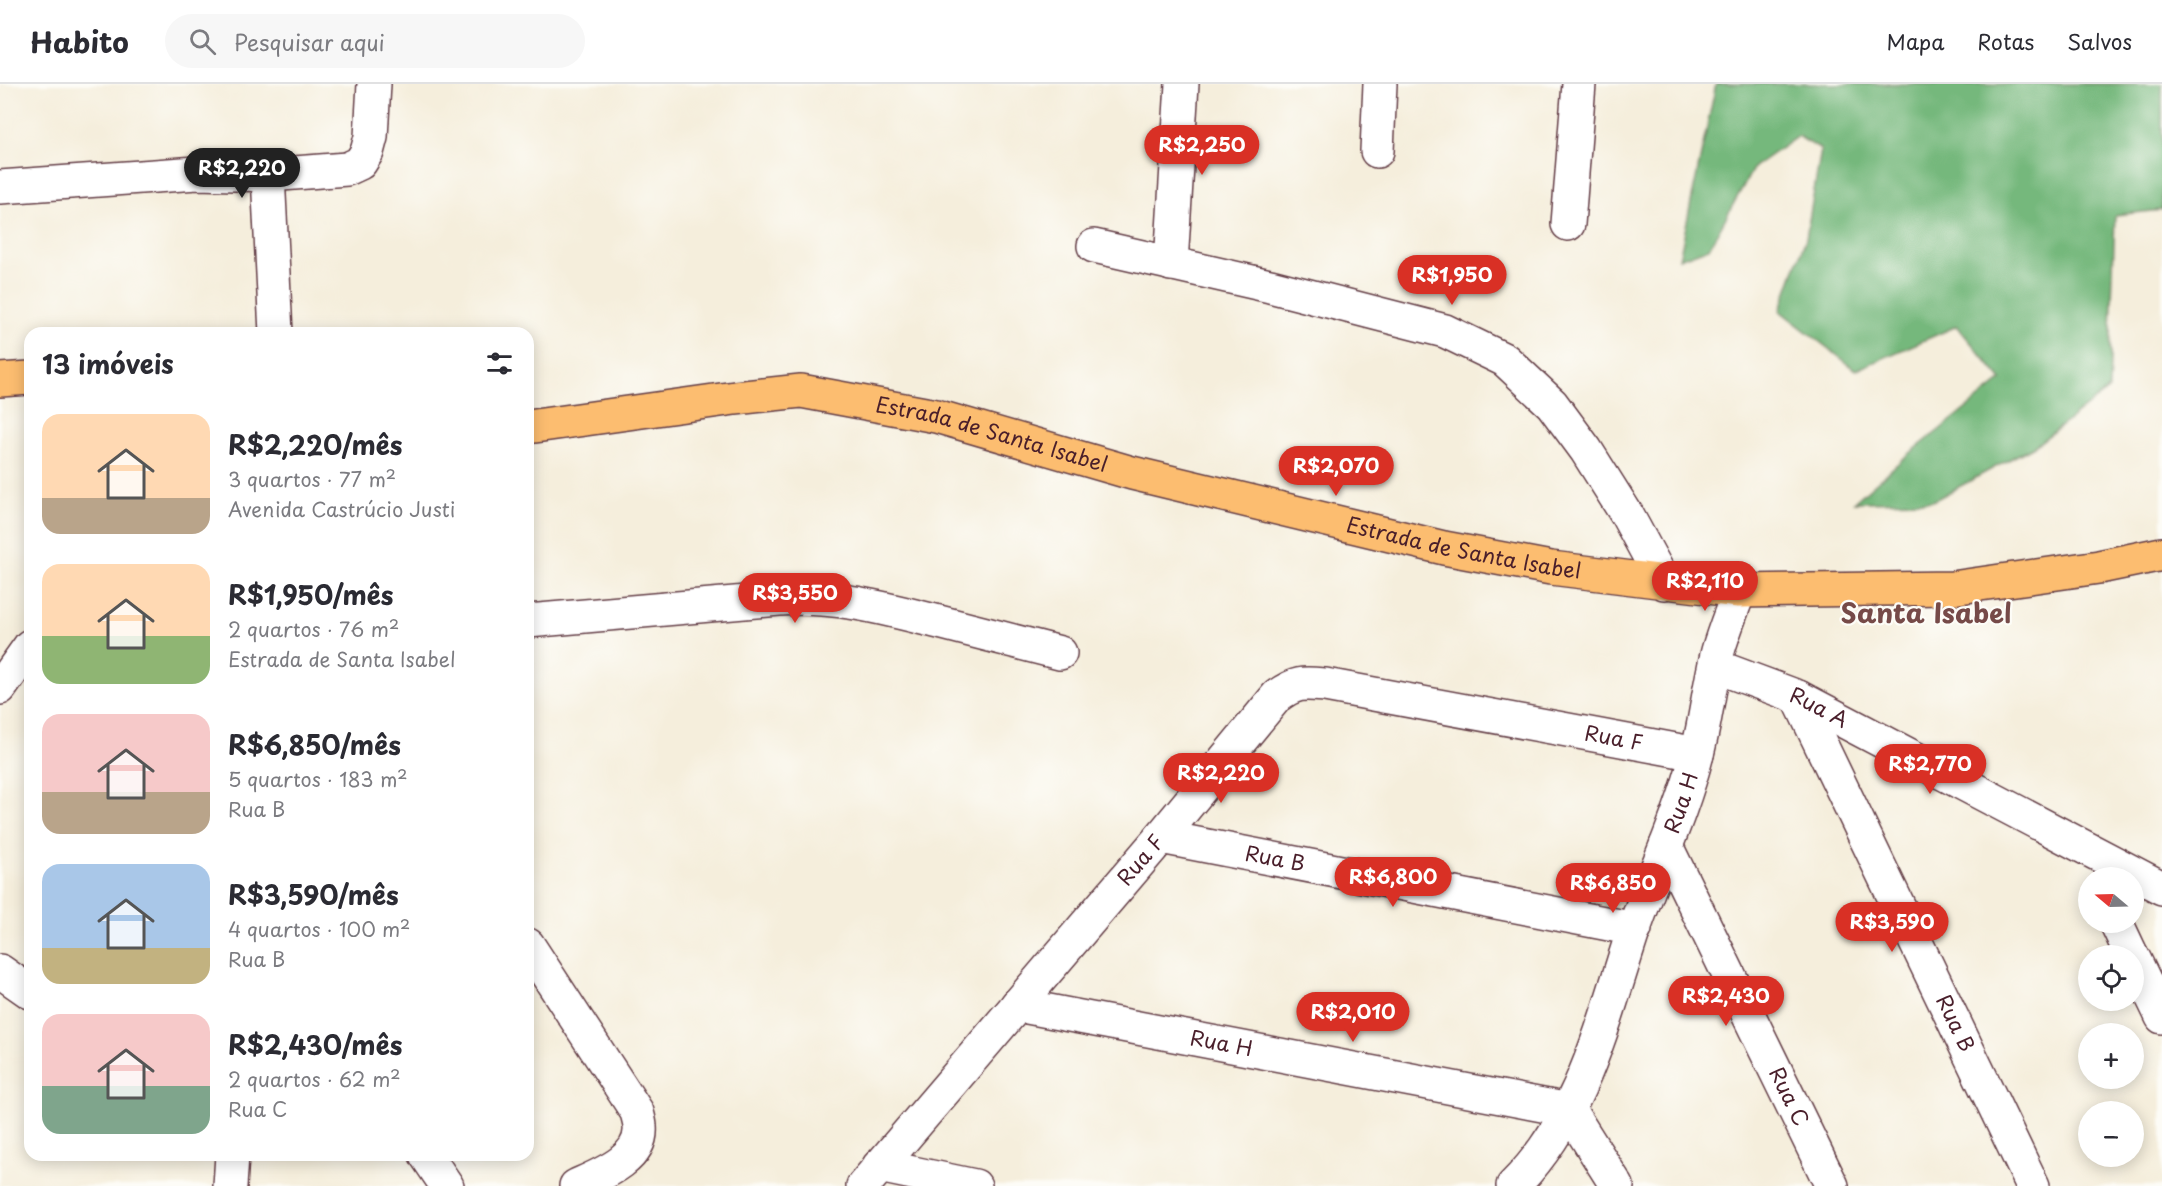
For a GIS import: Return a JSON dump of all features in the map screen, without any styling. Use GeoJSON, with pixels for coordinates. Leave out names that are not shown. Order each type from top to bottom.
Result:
{"type":"FeatureCollection","features":[{"type":"Feature","properties":{"kind":"main road"},"geometry":{"type":"LineString","coordinates":[[0,380],[24,378]]}},
{"type":"Feature","properties":{"kind":"main road","name":"Estrada de Santa Isabel"},"geometry":{"type":"LineString","coordinates":[[534,426],[801,391],[936,416],[1132,473],[1444,548],[1551,568],[1739,591],[1952,588],[2099,567],[2162,554]]}},
{"type":"Feature","properties":{"kind":"street"},"geometry":{"type":"LineString","coordinates":[[0,187],[197,173],[268,175],[347,169],[360,163],[367,152],[371,136],[374,84]]}},
{"type":"Feature","properties":{"kind":"street"},"geometry":{"type":"LineString","coordinates":[[1171,264],[1182,84]]}},
{"type":"Feature","properties":{"kind":"street"},"geometry":{"type":"LineString","coordinates":[[1377,151],[1380,84]]}},
{"type":"Feature","properties":{"kind":"street"},"geometry":{"type":"LineString","coordinates":[[1568,224],[1579,84]]}},
{"type":"Feature","properties":{"kind":"street"},"geometry":{"type":"LineString","coordinates":[[268,175],[276,327]]}},
{"type":"Feature","properties":{"kind":"street"},"geometry":{"type":"LineString","coordinates":[[1094,246],[1270,286],[1445,331],[1505,360],[1552,404],[1586,450],[1627,515],[1664,583]]}},
{"type":"Feature","properties":{"kind":"street","name":"Rua H"},"geometry":{"type":"LineString","coordinates":[[1513,1186],[1538,1156],[1569,1110],[1592,1060],[1635,929],[1697,754],[1715,666],[1739,591]]}},
{"type":"Feature","properties":{"kind":"street"},"geometry":{"type":"LineString","coordinates":[[534,620],[789,598],[834,598],[869,604],[1060,653]]}},
{"type":"Feature","properties":{"kind":"street"},"geometry":{"type":"LineString","coordinates":[[0,688],[24,654]]}},
{"type":"Feature","properties":{"kind":"street","name":"Rua A"},"geometry":{"type":"LineString","coordinates":[[1715,666],[1798,697],[2162,888]]}},
{"type":"Feature","properties":{"kind":"street","name":"Rua F"},"geometry":{"type":"LineString","coordinates":[[871,1176],[1161,837],[1277,696],[1294,684],[1326,685],[1697,754]]}},
{"type":"Feature","properties":{"kind":"street","name":"Rua B"},"geometry":{"type":"LineString","coordinates":[[1798,697],[2033,1186]]}},
{"type":"Feature","properties":{"kind":"street","name":"Rua B"},"geometry":{"type":"LineString","coordinates":[[1161,837],[1635,929]]}},
{"type":"Feature","properties":{"kind":"street"},"geometry":{"type":"LineString","coordinates":[[2079,844],[2090,867]]}},
{"type":"Feature","properties":{"kind":"street","name":"Rua C"},"geometry":{"type":"LineString","coordinates":[[1666,846],[1832,1186]]}},
{"type":"Feature","properties":{"kind":"street"},"geometry":{"type":"LineString","coordinates":[[534,954],[637,1113],[641,1128],[637,1143],[625,1159],[609,1170],[576,1186]]}},
{"type":"Feature","properties":{"kind":"street"},"geometry":{"type":"LineString","coordinates":[[0,971],[24,988]]}},
{"type":"Feature","properties":{"kind":"street"},"geometry":{"type":"LineString","coordinates":[[2144,979],[2162,1017]]}},
{"type":"Feature","properties":{"kind":"street","name":"Rua H"},"geometry":{"type":"LineString","coordinates":[[1017,1005],[1569,1110]]}},
{"type":"Feature","properties":{"kind":"street"},"geometry":{"type":"LineString","coordinates":[[1569,1110],[1617,1186]]}},
{"type":"Feature","properties":{"kind":"street"},"geometry":{"type":"LineString","coordinates":[[230,1186],[232,1161]]}},
{"type":"Feature","properties":{"kind":"street"},"geometry":{"type":"LineString","coordinates":[[430,1161],[447,1186]]}},
{"type":"Feature","properties":{"kind":"street"},"geometry":{"type":"LineString","coordinates":[[871,1176],[975,1186]]}},
{"type":"Feature","properties":{"kind":"green space"},"geometry":{"type":"Polygon","coordinates":[[[1716,84],[2162,84],[2162,210],[2115,215],[2109,389],[2036,445],[1933,501],[1854,502],[1904,458],[2002,380],[1957,326],[1856,370],[1780,311],[1806,238],[1821,150],[1798,136],[1754,167],[1709,248],[1679,259],[1716,84]]]}},
{"type":"Feature","properties":{"kind":"district","name":"Santa Isabel"},"geometry":{"type":"Point","coordinates":[1926,614]}}]}
